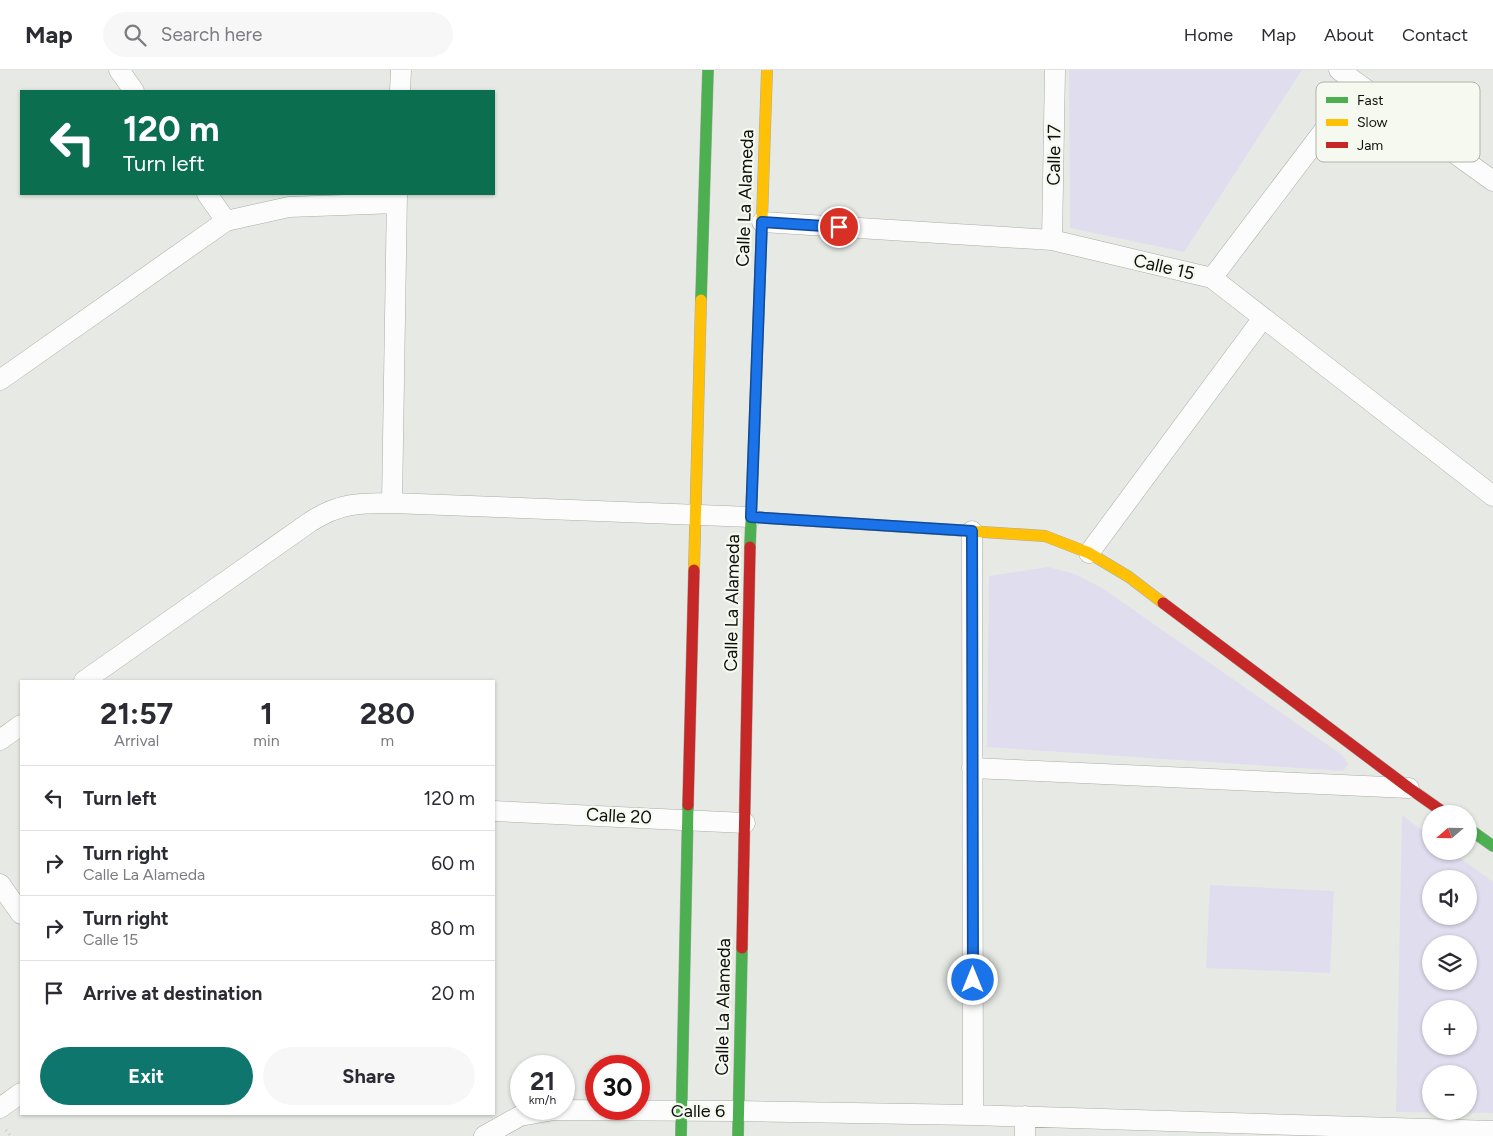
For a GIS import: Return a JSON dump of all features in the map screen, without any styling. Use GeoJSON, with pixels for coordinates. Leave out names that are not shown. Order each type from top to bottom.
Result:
{"type":"FeatureCollection","features":[{"type":"Feature","properties":{"kind":"street"},"geometry":{"type":"LineString","coordinates":[[119,70],[133,90]]}},
{"type":"Feature","properties":{"kind":"street"},"geometry":{"type":"LineString","coordinates":[[400,90],[401,70]]}},
{"type":"Feature","properties":{"kind":"street"},"geometry":{"type":"LineString","coordinates":[[681,1136],[695,515],[708,70]]}},
{"type":"Feature","properties":{"kind":"street","name":"Calle La Alameda"},"geometry":{"type":"LineString","coordinates":[[738,1136],[751,517],[767,70]]}},
{"type":"Feature","properties":{"kind":"street","name":"Calle 17"},"geometry":{"type":"LineString","coordinates":[[1052,240],[1055,70]]}},
{"type":"Feature","properties":{"kind":"street"},"geometry":{"type":"LineString","coordinates":[[1339,70],[1356,82]]}},
{"type":"Feature","properties":{"kind":"street"},"geometry":{"type":"LineString","coordinates":[[1212,278],[1316,141]]}},
{"type":"Feature","properties":{"kind":"street"},"geometry":{"type":"LineString","coordinates":[[1467,162],[1493,181]]}},
{"type":"Feature","properties":{"kind":"street"},"geometry":{"type":"LineString","coordinates":[[208,195],[226,221]]}},
{"type":"Feature","properties":{"kind":"street"},"geometry":{"type":"LineString","coordinates":[[0,380],[226,221],[289,207],[397,198],[392,503]]}},
{"type":"Feature","properties":{"kind":"street","name":"Calle 15"},"geometry":{"type":"LineString","coordinates":[[762,222],[1052,240],[1212,278],[1493,496]]}},
{"type":"Feature","properties":{"kind":"street"},"geometry":{"type":"LineString","coordinates":[[1089,553],[1263,318]]}},
{"type":"Feature","properties":{"kind":"street"},"geometry":{"type":"LineString","coordinates":[[85,680],[322,514],[350,505],[392,503],[751,517],[1045,536],[1089,553],[1129,577],[1434,805]]}},
{"type":"Feature","properties":{"kind":"street"},"geometry":{"type":"LineString","coordinates":[[972,531],[973,1115]]}},
{"type":"Feature","properties":{"kind":"street"},"geometry":{"type":"LineString","coordinates":[[0,740],[20,726]]}},
{"type":"Feature","properties":{"kind":"street"},"geometry":{"type":"LineString","coordinates":[[972,768],[1410,788]]}},
{"type":"Feature","properties":{"kind":"street","name":"Calle 20"},"geometry":{"type":"LineString","coordinates":[[495,811],[745,823]]}},
{"type":"Feature","properties":{"kind":"street"},"geometry":{"type":"LineString","coordinates":[[1478,834],[1492,843]]}},
{"type":"Feature","properties":{"kind":"street"},"geometry":{"type":"LineString","coordinates":[[0,884],[20,913]]}},
{"type":"Feature","properties":{"kind":"street"},"geometry":{"type":"LineString","coordinates":[[0,1108],[20,1094]]}},
{"type":"Feature","properties":{"kind":"street","name":"Calle 6"},"geometry":{"type":"LineString","coordinates":[[484,1136],[520,1116],[554,1110],[973,1115],[1025,1126],[1493,1131]]}},
{"type":"Feature","properties":{"kind":"shaded area"},"geometry":{"type":"Polygon","coordinates":[[[1069,70],[1302,70],[1184,252],[1070,228],[1069,70]]]}},
{"type":"Feature","properties":{"kind":"shaded area"},"geometry":{"type":"Polygon","coordinates":[[[1048,567],[1075,574],[1102,588],[1342,755],[1348,764],[1343,771],[987,747],[989,576],[1048,567]]]}},
{"type":"Feature","properties":{"kind":"shaded area"},"geometry":{"type":"Polygon","coordinates":[[[1402,815],[1422,830],[1422,860],[1463,860],[1477,870],[1422,870],[1422,925],[1477,925],[1477,870],[1493,882],[1493,1113],[1477,1113],[1477,1065],[1422,1065],[1422,1112],[1396,1112],[1402,815]]]}},
{"type":"Feature","properties":{"kind":"shaded area"},"geometry":{"type":"Polygon","coordinates":[[[1210,885],[1334,891],[1330,973],[1206,968],[1210,885]]]}},
{"type":"Feature","properties":{"kind":"traffic: fast"},"geometry":{"type":"LineString","coordinates":[[701,300],[708,70]]}},
{"type":"Feature","properties":{"kind":"traffic: fast"},"geometry":{"type":"LineString","coordinates":[[750,547],[761,249]]}},
{"type":"Feature","properties":{"kind":"traffic: fast"},"geometry":{"type":"LineString","coordinates":[[681,1136],[688,805]]}},
{"type":"Feature","properties":{"kind":"traffic: fast"},"geometry":{"type":"LineString","coordinates":[[1478,835],[1493,846]]}},
{"type":"Feature","properties":{"kind":"traffic: fast"},"geometry":{"type":"LineString","coordinates":[[738,1136],[742,948]]}},
{"type":"Feature","properties":{"kind":"traffic: slow"},"geometry":{"type":"LineString","coordinates":[[761,249],[767,70]]}},
{"type":"Feature","properties":{"kind":"traffic: slow"},"geometry":{"type":"LineString","coordinates":[[694,570],[701,300]]}},
{"type":"Feature","properties":{"kind":"traffic: slow"},"geometry":{"type":"LineString","coordinates":[[751,517],[1045,536],[1089,553],[1129,577],[1163,603]]}},
{"type":"Feature","properties":{"kind":"traffic: jam"},"geometry":{"type":"LineString","coordinates":[[742,948],[750,547]]}},
{"type":"Feature","properties":{"kind":"traffic: jam"},"geometry":{"type":"LineString","coordinates":[[688,805],[694,570]]}},
{"type":"Feature","properties":{"kind":"traffic: jam"},"geometry":{"type":"LineString","coordinates":[[1163,603],[1433,805]]}},
{"type":"Feature","properties":{"kind":"route"},"geometry":{"type":"LineString","coordinates":[[839,227],[762,222],[751,517],[972,531],[973,980]]}}]}
